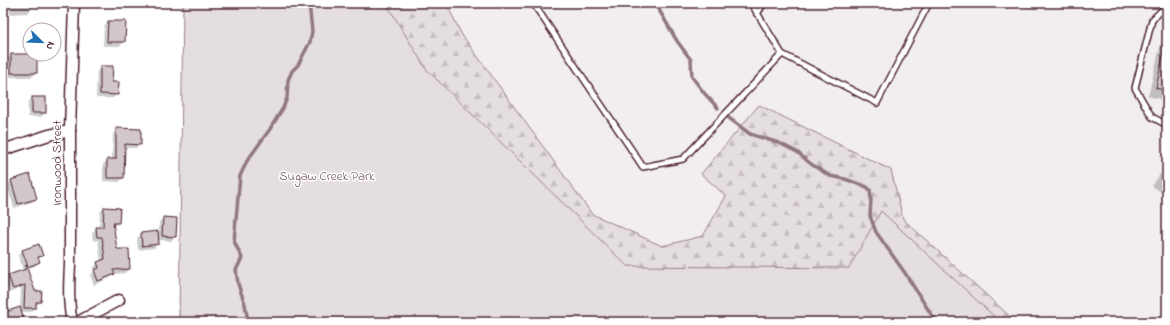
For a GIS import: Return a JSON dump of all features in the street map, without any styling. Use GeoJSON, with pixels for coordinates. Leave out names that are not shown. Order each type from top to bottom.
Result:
{"type":"FeatureCollection","features":[{"type":"Feature","properties":{"kind":"street","name":"Ironwood Street"},"geometry":{"type":"LineString","coordinates":[[72,322],[70,313],[69,285],[70,131],[74,3]]}},
{"type":"Feature","properties":{"kind":"street"},"geometry":{"type":"LineString","coordinates":[[3,150],[49,135],[70,131]]}},
{"type":"Feature","properties":{"kind":"street"},"geometry":{"type":"LineString","coordinates":[[78,322],[119,300]]}},
{"type":"Feature","properties":{"kind":"lane"},"geometry":{"type":"LineString","coordinates":[[532,3],[643,167],[683,159],[782,54]]}},
{"type":"Feature","properties":{"kind":"lane"},"geometry":{"type":"LineString","coordinates":[[751,3],[782,54],[877,103],[929,3]]}},
{"type":"Feature","properties":{"kind":"lane"},"geometry":{"type":"LineString","coordinates":[[758,14],[764,3]]}},
{"type":"Feature","properties":{"kind":"lane"},"geometry":{"type":"LineString","coordinates":[[1167,5],[1152,20],[1135,88],[1152,117],[1167,125]]}},
{"type":"Feature","properties":{"kind":"shaded area"},"geometry":{"type":"Polygon","coordinates":[[[386,3],[1167,3],[1167,322],[1000,322],[627,266],[386,3]]]}},
{"type":"Feature","properties":{"kind":"green space","name":"Sugaw Creek Park"},"geometry":{"type":"Polygon","coordinates":[[[183,3],[386,3],[426,69],[627,266],[849,268],[881,211],[1000,322],[179,322],[183,3]]]}},
{"type":"Feature","properties":{"kind":"green space","name":"Sugaw Creek Park"},"geometry":{"type":"Polygon","coordinates":[[[188,3],[446,3],[462,35],[592,214],[662,246],[703,236],[726,196],[701,174],[759,105],[891,170],[903,219],[1016,322],[179,322],[188,3]]]}},
{"type":"Feature","properties":{"kind":"building"},"geometry":{"type":"Polygon","coordinates":[[[108,21],[126,21],[125,42],[107,42],[108,21]]]}},
{"type":"Feature","properties":{"kind":"building"},"geometry":{"type":"Polygon","coordinates":[[[11,54],[22,54],[22,62],[37,62],[37,73],[11,73],[11,54]]]}},
{"type":"Feature","properties":{"kind":"building"},"geometry":{"type":"Polygon","coordinates":[[[1163,56],[1167,56],[1167,91],[1156,88],[1163,56]]]}},
{"type":"Feature","properties":{"kind":"building"},"geometry":{"type":"Polygon","coordinates":[[[100,66],[113,66],[112,82],[119,82],[118,95],[100,94],[100,66]]]}},
{"type":"Feature","properties":{"kind":"building"},"geometry":{"type":"Polygon","coordinates":[[[32,97],[46,97],[46,113],[32,113],[32,97]]]}},
{"type":"Feature","properties":{"kind":"building"},"geometry":{"type":"Polygon","coordinates":[[[116,128],[141,129],[141,145],[125,144],[124,178],[107,178],[107,159],[116,159],[116,128]]]}},
{"type":"Feature","properties":{"kind":"building"},"geometry":{"type":"Polygon","coordinates":[[[30,174],[37,199],[18,204],[11,180],[30,174]]]}},
{"type":"Feature","properties":{"kind":"building"},"geometry":{"type":"Polygon","coordinates":[[[104,207],[120,208],[119,223],[113,223],[117,249],[129,249],[130,269],[113,270],[115,274],[98,281],[94,270],[99,268],[97,262],[105,259],[102,237],[97,237],[96,227],[103,227],[104,207]]]}},
{"type":"Feature","properties":{"kind":"building"},"geometry":{"type":"Polygon","coordinates":[[[163,217],[177,218],[176,237],[162,236],[163,217]]]}},
{"type":"Feature","properties":{"kind":"building"},"geometry":{"type":"Polygon","coordinates":[[[158,231],[159,244],[142,246],[141,233],[158,231]]]}},
{"type":"Feature","properties":{"kind":"building"},"geometry":{"type":"Polygon","coordinates":[[[39,244],[43,256],[38,257],[40,262],[28,267],[22,250],[39,244]]]}},
{"type":"Feature","properties":{"kind":"building"},"geometry":{"type":"Polygon","coordinates":[[[26,265],[35,291],[42,291],[41,302],[36,302],[36,308],[24,308],[25,285],[13,289],[8,275],[26,269],[26,265]]]}},
{"type":"Feature","properties":{"kind":"building"},"geometry":{"type":"Polygon","coordinates":[[[20,307],[25,322],[9,322],[5,312],[20,307]]]}},
{"type":"Feature","properties":{"kind":"waterway"},"geometry":{"type":"LineString","coordinates":[[248,322],[236,270],[242,258],[234,241],[240,176],[247,161],[283,108],[287,98],[288,80],[310,42],[312,31],[309,3]]}},
{"type":"Feature","properties":{"kind":"waterway"},"geometry":{"type":"LineString","coordinates":[[655,3],[677,41],[691,60],[692,77],[718,108]]}},
{"type":"Feature","properties":{"kind":"waterway"},"geometry":{"type":"LineString","coordinates":[[729,118],[750,134],[779,143],[797,152],[811,164],[830,176],[845,179],[867,187],[870,190],[871,199],[870,216],[876,232],[905,273],[936,322]]}}]}
